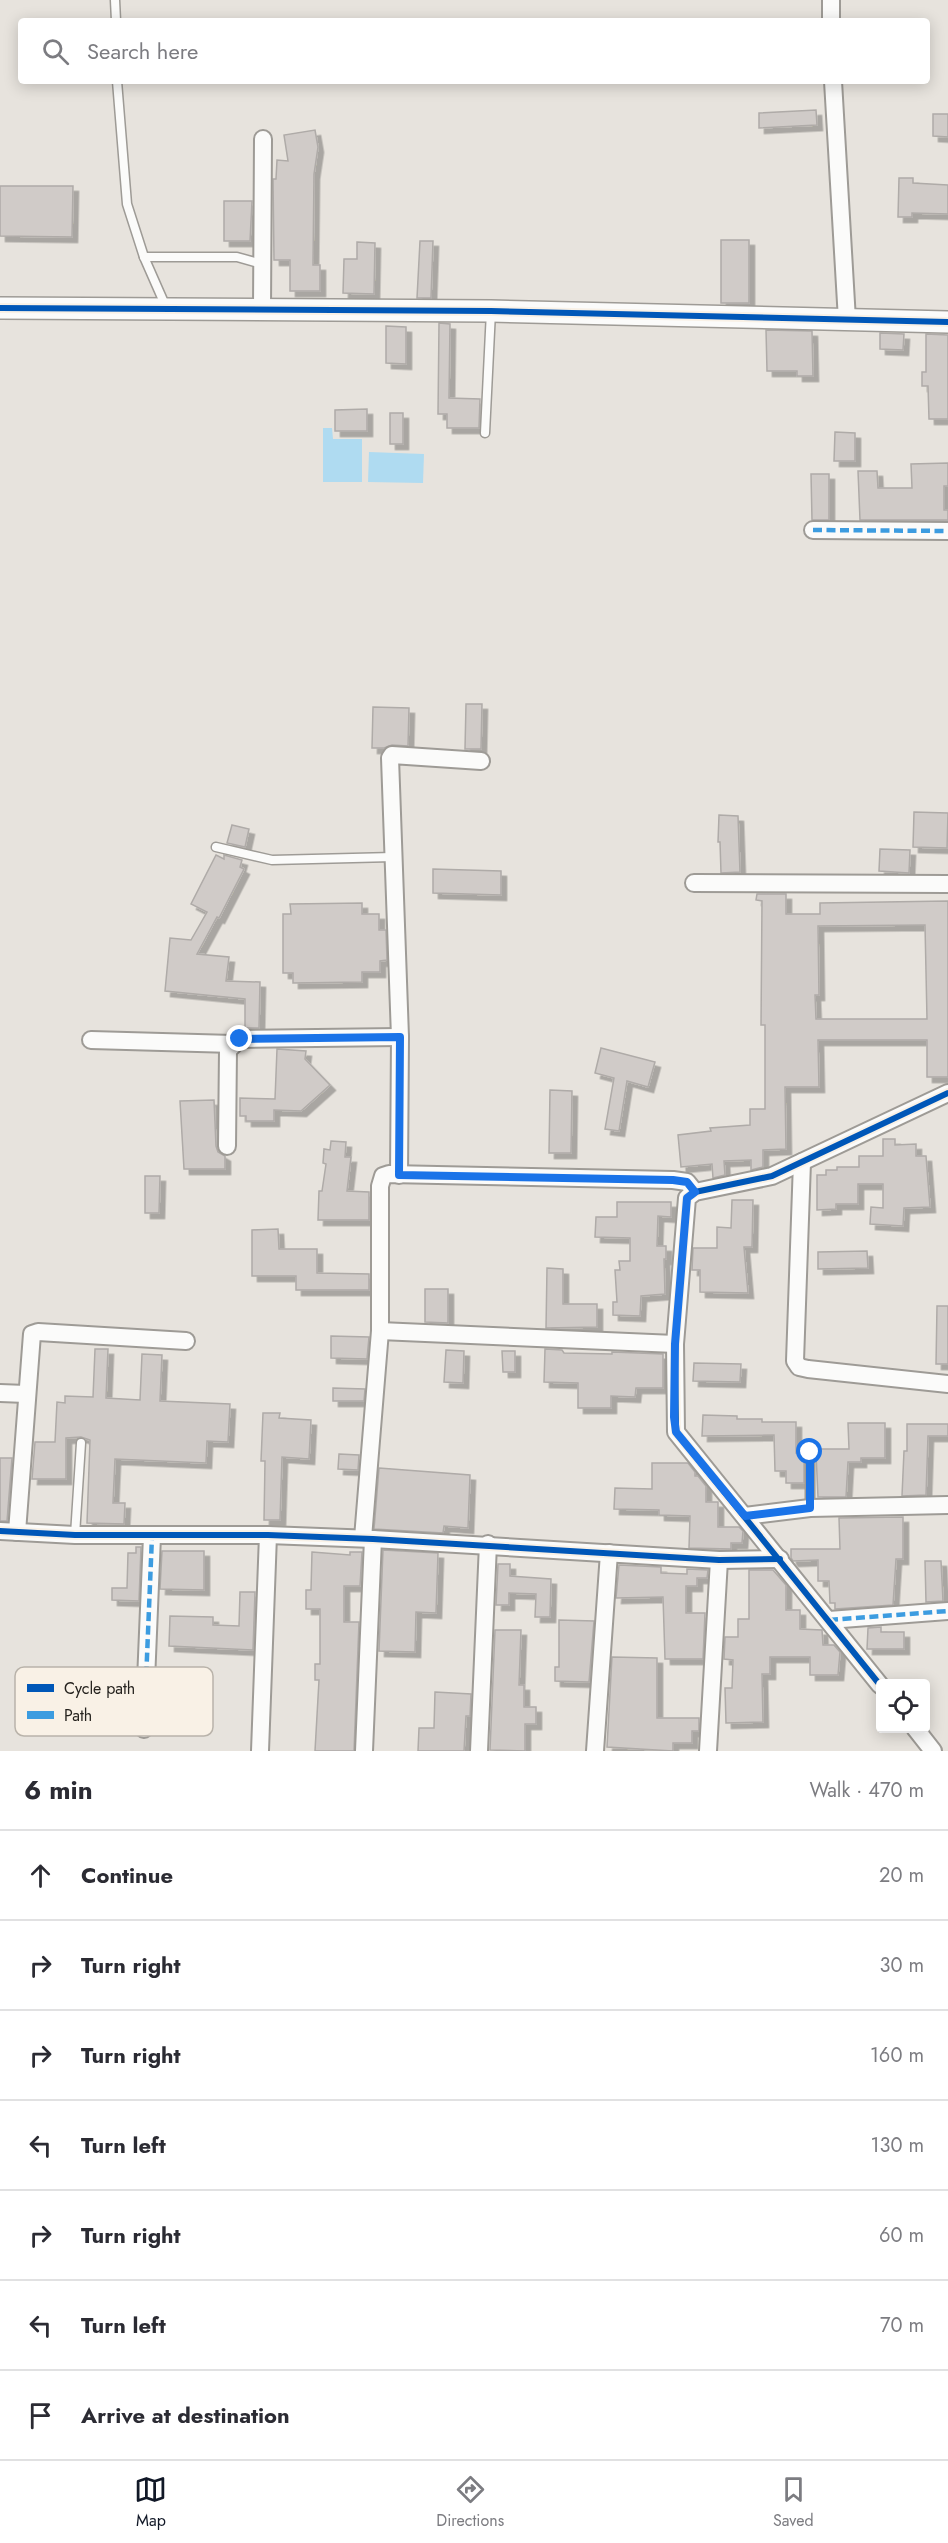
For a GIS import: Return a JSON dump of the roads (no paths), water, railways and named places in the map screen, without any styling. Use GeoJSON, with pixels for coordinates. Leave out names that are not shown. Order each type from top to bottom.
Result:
{"type":"FeatureCollection","features":[{"type":"Feature","properties":{"kind":"street"},"geometry":{"type":"LineString","coordinates":[[831,0],[831,18]]}},
{"type":"Feature","properties":{"kind":"street"},"geometry":{"type":"LineString","coordinates":[[832,84],[847,320]]}},
{"type":"Feature","properties":{"kind":"street"},"geometry":{"type":"LineString","coordinates":[[262,139],[262,309]]}},
{"type":"Feature","properties":{"kind":"street"},"geometry":{"type":"LineString","coordinates":[[0,308],[491,311],[948,322]]}},
{"type":"Feature","properties":{"kind":"street"},"geometry":{"type":"LineString","coordinates":[[813,530],[948,531]]}},
{"type":"Feature","properties":{"kind":"street"},"geometry":{"type":"LineString","coordinates":[[399,1175],[400,1037],[391,756],[481,761]]}},
{"type":"Feature","properties":{"kind":"street"},"geometry":{"type":"LineString","coordinates":[[694,883],[948,884]]}},
{"type":"Feature","properties":{"kind":"street"},"geometry":{"type":"LineString","coordinates":[[227,1146],[228,1050],[240,1039],[400,1037]]}},
{"type":"Feature","properties":{"kind":"street"},"geometry":{"type":"LineString","coordinates":[[92,1040],[233,1044]]}},
{"type":"Feature","properties":{"kind":"street"},"geometry":{"type":"LineString","coordinates":[[876,1680],[676,1432],[674,1417],[675,1344],[687,1198],[695,1192],[772,1176],[948,1093]]}},
{"type":"Feature","properties":{"kind":"street"},"geometry":{"type":"LineString","coordinates":[[802,1162],[795,1361],[799,1367],[807,1369],[948,1384]]}},
{"type":"Feature","properties":{"kind":"street"},"geometry":{"type":"LineString","coordinates":[[364,1751],[368,1538],[380,1331],[380,1186],[383,1176],[673,1180],[687,1182],[695,1192]]}},
{"type":"Feature","properties":{"kind":"street"},"geometry":{"type":"LineString","coordinates":[[380,1331],[675,1344]]}},
{"type":"Feature","properties":{"kind":"street"},"geometry":{"type":"LineString","coordinates":[[17,1532],[30,1338],[34,1333],[186,1341]]}},
{"type":"Feature","properties":{"kind":"street"},"geometry":{"type":"LineString","coordinates":[[0,1393],[26,1394]]}},
{"type":"Feature","properties":{"kind":"street"},"geometry":{"type":"LineString","coordinates":[[745,1516],[810,1508],[948,1505]]}},
{"type":"Feature","properties":{"kind":"street"},"geometry":{"type":"LineString","coordinates":[[0,1531],[75,1535],[268,1535],[368,1538],[719,1560],[780,1559]]}},
{"type":"Feature","properties":{"kind":"street"},"geometry":{"type":"LineString","coordinates":[[260,1751],[268,1535]]}},
{"type":"Feature","properties":{"kind":"street"},"geometry":{"type":"LineString","coordinates":[[147,1667],[152,1536]]}},
{"type":"Feature","properties":{"kind":"street"},"geometry":{"type":"LineString","coordinates":[[479,1751],[488,1544]]}},
{"type":"Feature","properties":{"kind":"street"},"geometry":{"type":"LineString","coordinates":[[595,1751],[609,1553]]}},
{"type":"Feature","properties":{"kind":"street"},"geometry":{"type":"LineString","coordinates":[[708,1751],[719,1560]]}},
{"type":"Feature","properties":{"kind":"street"},"geometry":{"type":"LineString","coordinates":[[829,1620],[948,1611]]}},
{"type":"Feature","properties":{"kind":"street"},"geometry":{"type":"LineString","coordinates":[[919,1733],[933,1751]]}},
{"type":"Feature","properties":{"kind":"lane"},"geometry":{"type":"LineString","coordinates":[[115,0],[116,18]]}},
{"type":"Feature","properties":{"kind":"lane"},"geometry":{"type":"LineString","coordinates":[[117,84],[127,204],[144,257],[167,310]]}},
{"type":"Feature","properties":{"kind":"lane"},"geometry":{"type":"LineString","coordinates":[[144,257],[237,257],[262,264]]}},
{"type":"Feature","properties":{"kind":"lane"},"geometry":{"type":"LineString","coordinates":[[485,433],[491,311]]}},
{"type":"Feature","properties":{"kind":"lane"},"geometry":{"type":"LineString","coordinates":[[216,847],[272,860],[393,857]]}},
{"type":"Feature","properties":{"kind":"lane"},"geometry":{"type":"LineString","coordinates":[[75,1535],[81,1443]]}},
{"type":"Feature","properties":{"kind":"lane"},"geometry":{"type":"LineString","coordinates":[[810,1452],[810,1508]]}},
{"type":"Feature","properties":{"kind":"water"},"geometry":{"type":"Polygon","coordinates":[[[323,428],[332,428],[333,439],[362,439],[362,482],[323,482],[323,428]]]}},
{"type":"Feature","properties":{"kind":"water"},"geometry":{"type":"Polygon","coordinates":[[[369,452],[424,454],[423,483],[368,482],[369,452]]]}}]}
